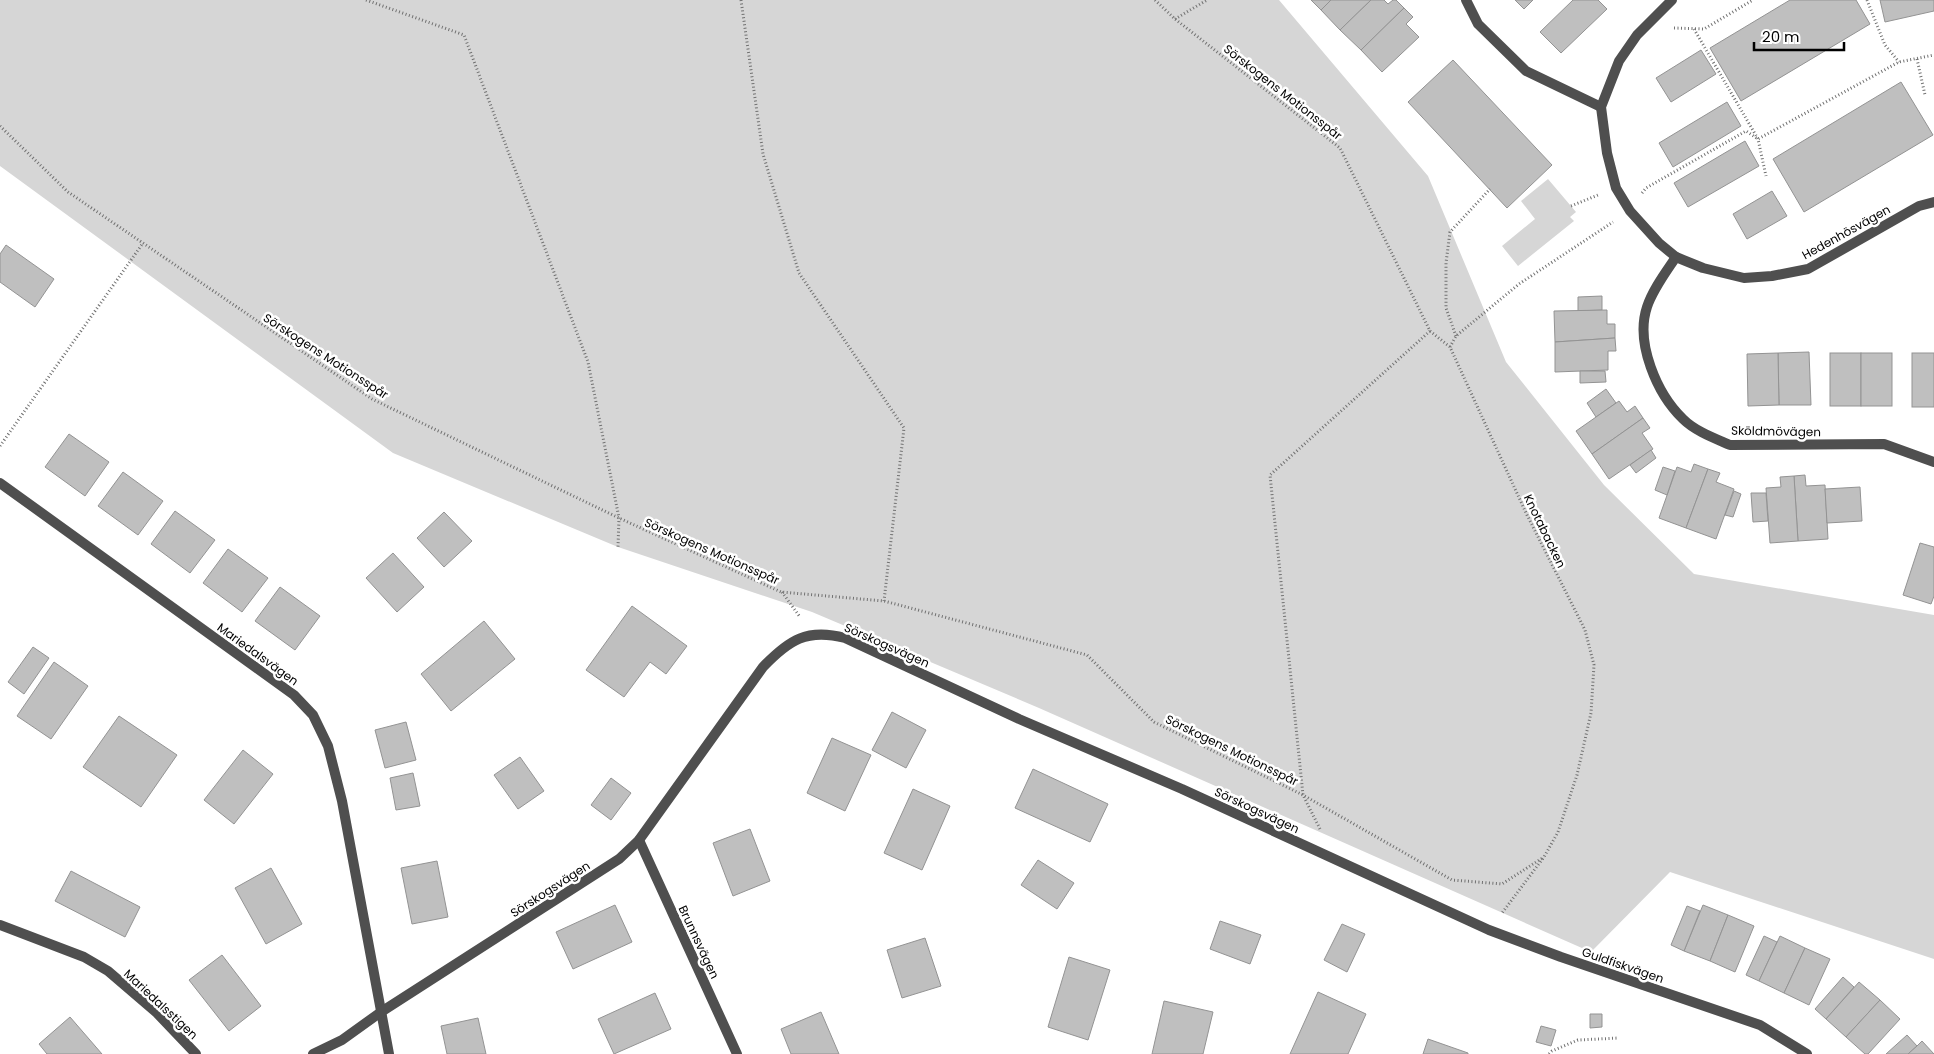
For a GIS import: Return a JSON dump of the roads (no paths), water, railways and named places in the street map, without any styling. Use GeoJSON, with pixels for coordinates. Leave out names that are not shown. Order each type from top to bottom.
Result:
{"type":"FeatureCollection","features":[{"type":"Feature","properties":{"kind":"street"},"geometry":{"type":"LineString","coordinates":[[1466,0],[1478,24],[1526,70],[1601,107]]}},
{"type":"Feature","properties":{"kind":"street","name":"Hedenhösvägen"},"geometry":{"type":"LineString","coordinates":[[1672,0],[1637,35],[1619,61],[1601,107],[1607,153],[1616,188],[1630,211],[1644,228],[1676,257],[1703,268],[1744,278],[1793,273],[1808,269],[1919,206],[1934,202]]}},
{"type":"Feature","properties":{"kind":"street","name":"Sköldmövägen"},"geometry":{"type":"LineString","coordinates":[[1676,257],[1647,308],[1644,334],[1648,363],[1662,394],[1683,420],[1706,434],[1730,445],[1884,444],[1934,462]]}},
{"type":"Feature","properties":{"kind":"street","name":"Mariedalsvägen"},"geometry":{"type":"LineString","coordinates":[[0,483],[294,695],[313,716],[328,746],[342,801],[389,1054]]}},
{"type":"Feature","properties":{"kind":"street","name":"Sörskogsvägen"},"geometry":{"type":"LineString","coordinates":[[381,1012],[619,859],[639,840],[763,667],[796,638],[813,634],[830,634],[845,638],[1018,719],[1182,789],[1428,902]]}},
{"type":"Feature","properties":{"kind":"street","name":"Brunnsvägen"},"geometry":{"type":"LineString","coordinates":[[639,840],[737,1054]]}},
{"type":"Feature","properties":{"kind":"street","name":"Guldfiskvägen"},"geometry":{"type":"LineString","coordinates":[[1428,902],[1489,930],[1561,957],[1760,1025],[1807,1054]]}},
{"type":"Feature","properties":{"kind":"street","name":"Mariedalsstigen"},"geometry":{"type":"LineString","coordinates":[[0,924],[84,957],[108,971],[157,1013],[196,1054]]}},
{"type":"Feature","properties":{"kind":"street"},"geometry":{"type":"LineString","coordinates":[[314,1054],[342,1040],[381,1012]]}}]}
